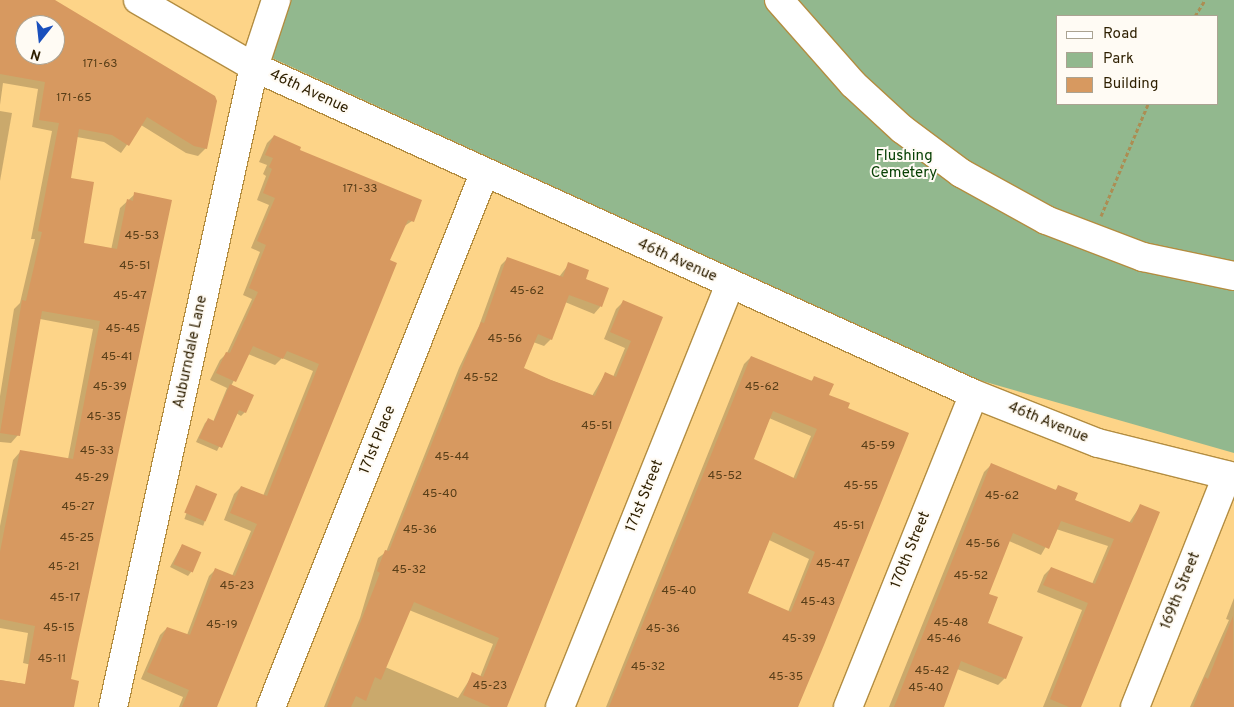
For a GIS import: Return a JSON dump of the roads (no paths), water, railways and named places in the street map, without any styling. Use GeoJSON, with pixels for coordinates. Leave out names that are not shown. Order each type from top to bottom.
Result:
{"type":"FeatureCollection","features":[{"type":"Feature","properties":{"kind":"street","name":"46th Avenue"},"geometry":{"type":"LineString","coordinates":[[138,0],[254,67],[484,174],[974,394],[1098,444],[1231,476]]}},
{"type":"Feature","properties":{"kind":"street","name":"Auburndale Lane"},"geometry":{"type":"LineString","coordinates":[[113,707],[254,67],[276,0]]}},
{"type":"Feature","properties":{"kind":"street"},"geometry":{"type":"LineString","coordinates":[[779,0],[853,84],[910,135],[961,173],[1046,220],[1093,238],[1144,257],[1234,276]]}},
{"type":"Feature","properties":{"kind":"street","name":"171st Place"},"geometry":{"type":"LineString","coordinates":[[272,707],[484,174]]}},
{"type":"Feature","properties":{"kind":"street","name":"171st Street"},"geometry":{"type":"LineString","coordinates":[[560,707],[730,285]]}},
{"type":"Feature","properties":{"kind":"street","name":"170th Street"},"geometry":{"type":"LineString","coordinates":[[848,707],[974,394]]}},
{"type":"Feature","properties":{"kind":"street","name":"169th Street"},"geometry":{"type":"LineString","coordinates":[[1135,707],[1231,476]]}},
{"type":"Feature","properties":{"kind":"park label","name":"Flushing Cemetery"},"geometry":{"type":"Point","coordinates":[904,164]}}]}
